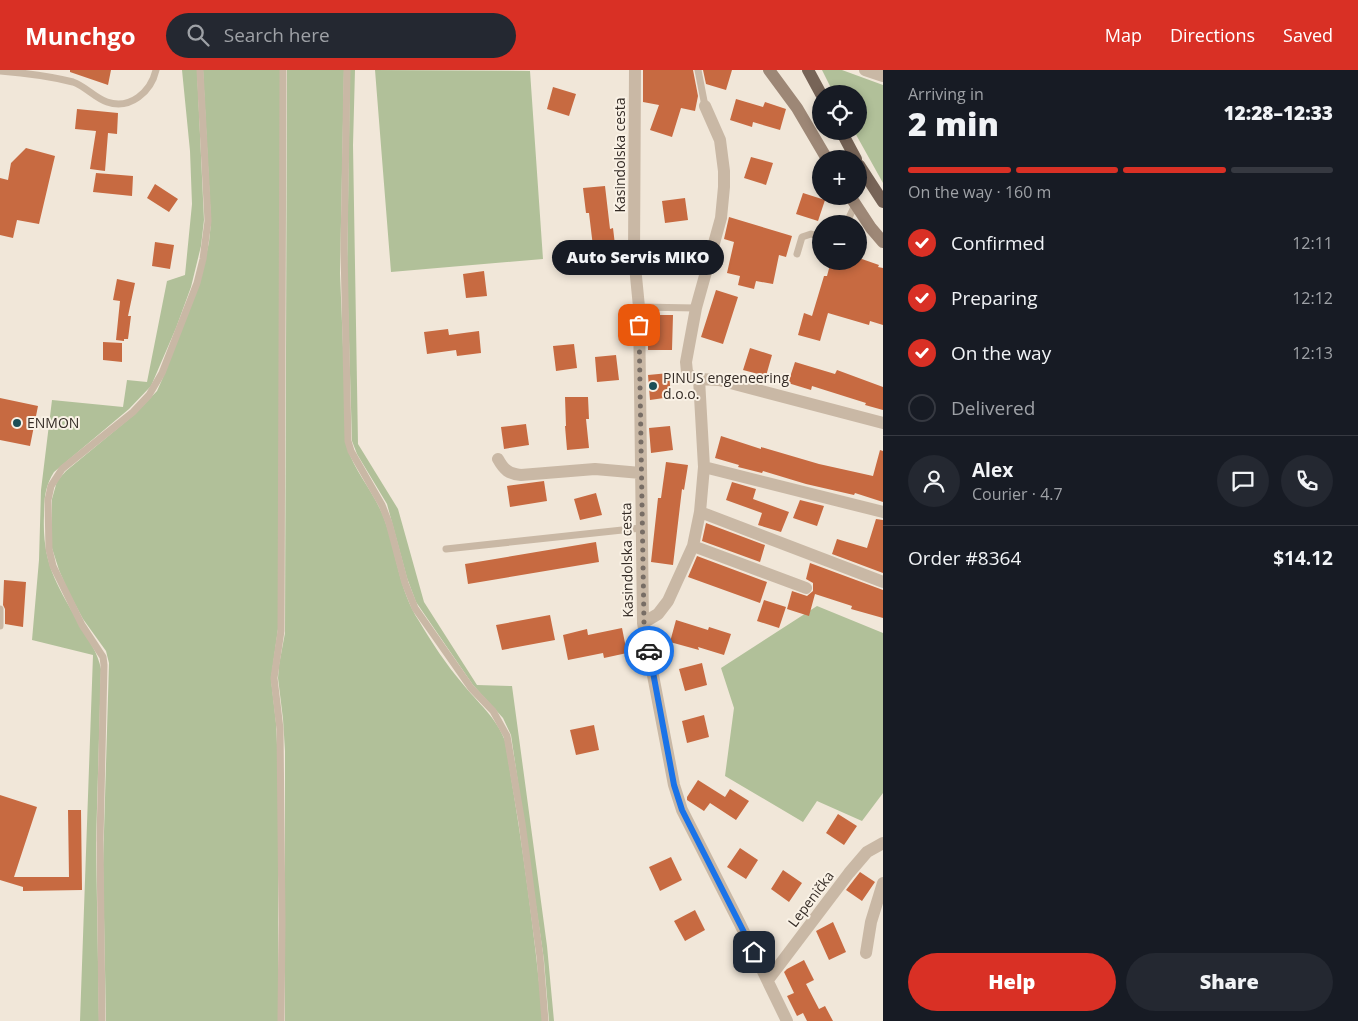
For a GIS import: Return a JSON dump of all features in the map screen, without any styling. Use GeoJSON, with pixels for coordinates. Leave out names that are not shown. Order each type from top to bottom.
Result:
{"type":"FeatureCollection","features":[{"type":"Feature","properties":{"kind":"main road"},"geometry":{"type":"LineString","coordinates":[[769,70],[797,108],[823,150]]}},
{"type":"Feature","properties":{"kind":"main road"},"geometry":{"type":"LineString","coordinates":[[867,177],[883,202]]}},
{"type":"Feature","properties":{"kind":"main road"},"geometry":{"type":"LineString","coordinates":[[856,205],[871,228],[883,242]]}},
{"type":"Feature","properties":{"kind":"street","name":"Kasindolska cesta"},"geometry":{"type":"LineString","coordinates":[[635,70],[634,256],[638,307],[644,623],[674,785],[682,810],[787,1021]]}},
{"type":"Feature","properties":{"kind":"street"},"geometry":{"type":"LineString","coordinates":[[865,70],[883,76]]}},
{"type":"Feature","properties":{"kind":"street"},"geometry":{"type":"LineString","coordinates":[[704,106],[720,140],[724,188],[721,218],[696,308],[686,362],[687,372],[692,378],[719,380],[883,423]]}},
{"type":"Feature","properties":{"kind":"street"},"geometry":{"type":"LineString","coordinates":[[644,623],[658,614],[668,600],[693,546],[700,512],[704,466],[699,379]]}},
{"type":"Feature","properties":{"kind":"street"},"geometry":{"type":"LineString","coordinates":[[498,459],[503,468],[510,474],[521,475],[595,468],[641,473]]}},
{"type":"Feature","properties":{"kind":"street"},"geometry":{"type":"LineString","coordinates":[[704,466],[883,512]]}},
{"type":"Feature","properties":{"kind":"street"},"geometry":{"type":"LineString","coordinates":[[700,512],[883,582]]}},
{"type":"Feature","properties":{"kind":"street"},"geometry":{"type":"LineString","coordinates":[[693,546],[806,588]]}},
{"type":"Feature","properties":{"kind":"street","name":"Lepenička"},"geometry":{"type":"LineString","coordinates":[[768,980],[849,873],[867,852],[883,843]]}},
{"type":"Feature","properties":{"kind":"street"},"geometry":{"type":"LineString","coordinates":[[866,953],[871,922],[883,883]]}},
{"type":"Feature","properties":{"kind":"lane"},"geometry":{"type":"LineString","coordinates":[[0,71],[47,76],[76,83],[106,102],[119,104],[128,103],[141,95],[151,82],[156,70]]}},
{"type":"Feature","properties":{"kind":"lane"},"geometry":{"type":"LineString","coordinates":[[102,1021],[100,840],[104,665],[103,657],[82,625],[53,566],[49,550],[47,526],[48,500],[51,486],[62,469],[133,412],[149,395],[162,373],[197,283],[203,259],[208,222],[200,70]]}},
{"type":"Feature","properties":{"kind":"lane"},"geometry":{"type":"LineString","coordinates":[[281,1021],[280,735],[274,678],[281,631],[283,70]]}},
{"type":"Feature","properties":{"kind":"lane"},"geometry":{"type":"LineString","coordinates":[[348,70],[344,250],[348,441],[351,451],[382,505],[389,523],[405,583],[416,608],[471,688],[493,711],[508,736],[540,957],[545,1021]]}},
{"type":"Feature","properties":{"kind":"lane"},"geometry":{"type":"LineString","coordinates":[[698,70],[704,106]]}},
{"type":"Feature","properties":{"kind":"lane"},"geometry":{"type":"LineString","coordinates":[[797,254],[802,237],[812,234]]}},
{"type":"Feature","properties":{"kind":"lane"},"geometry":{"type":"LineString","coordinates":[[638,307],[696,308]]}},
{"type":"Feature","properties":{"kind":"lane"},"geometry":{"type":"LineString","coordinates":[[446,548],[641,528]]}},
{"type":"Feature","properties":{"kind":"lane"},"geometry":{"type":"LineString","coordinates":[[0,609],[0,626]]}},
{"type":"Feature","properties":{"kind":"green space"},"geometry":{"type":"Polygon","coordinates":[[[182,70],[197,70],[204,220],[201,246],[191,287],[151,386],[129,409],[54,472],[45,498],[44,533],[49,562],[59,587],[95,652],[101,669],[96,843],[99,1021],[80,1021],[93,655],[32,640],[39,560],[41,490],[52,400],[123,407],[127,380],[147,382],[167,281],[185,275],[192,204],[190,151],[182,70]]]}},
{"type":"Feature","properties":{"kind":"green space"},"geometry":{"type":"Polygon","coordinates":[[[203,70],[281,70],[278,629],[271,679],[278,766],[278,1021],[106,1021],[103,865],[109,663],[106,651],[83,619],[59,570],[51,545],[52,499],[57,481],[66,471],[135,414],[157,391],[202,274],[211,222],[203,70]]]}},
{"type":"Feature","properties":{"kind":"green space"},"geometry":{"type":"Polygon","coordinates":[[[287,70],[344,70],[340,273],[347,447],[355,466],[381,511],[412,609],[445,661],[492,718],[505,741],[527,881],[543,1021],[285,1021],[285,751],[278,678],[285,633],[287,70]]]}},
{"type":"Feature","properties":{"kind":"green space"},"geometry":{"type":"Polygon","coordinates":[[[350,70],[355,70],[353,145],[358,444],[398,509],[424,602],[477,685],[512,686],[547,946],[554,1021],[549,1021],[544,960],[511,735],[503,718],[473,685],[416,602],[407,578],[387,504],[357,454],[352,441],[347,273],[350,70]]]}},
{"type":"Feature","properties":{"kind":"green space"},"geometry":{"type":"Polygon","coordinates":[[[375,70],[530,71],[543,259],[391,272],[375,70]]]}},
{"type":"Feature","properties":{"kind":"green space"},"geometry":{"type":"Polygon","coordinates":[[[822,70],[842,70],[883,85],[883,183],[867,154],[867,150],[865,150],[859,140],[867,140],[867,85],[830,85],[822,70]]]}},
{"type":"Feature","properties":{"kind":"green space"},"geometry":{"type":"Polygon","coordinates":[[[817,606],[883,633],[883,793],[862,821],[817,801],[803,822],[725,776],[734,708],[721,668],[817,606]]]}},
{"type":"Feature","properties":{"kind":"building"},"geometry":{"type":"Polygon","coordinates":[[[70,70],[111,70],[108,85],[70,72],[70,70]]]}},
{"type":"Feature","properties":{"kind":"building"},"geometry":{"type":"Polygon","coordinates":[[[643,70],[693,70],[698,96],[695,111],[681,108],[672,137],[650,130],[659,105],[643,102],[643,70]]]}},
{"type":"Feature","properties":{"kind":"building"},"geometry":{"type":"Polygon","coordinates":[[[703,70],[732,70],[726,90],[706,84],[703,70]]]}},
{"type":"Feature","properties":{"kind":"building"},"geometry":{"type":"Polygon","coordinates":[[[553,87],[576,94],[569,116],[547,109],[553,87]]]}},
{"type":"Feature","properties":{"kind":"building"},"geometry":{"type":"Polygon","coordinates":[[[736,99],[763,107],[765,102],[786,109],[780,130],[753,122],[752,127],[730,120],[736,99]]]}},
{"type":"Feature","properties":{"kind":"building"},"geometry":{"type":"Polygon","coordinates":[[[77,109],[118,113],[117,134],[108,133],[105,171],[90,169],[96,131],[75,129],[77,109]]]}},
{"type":"Feature","properties":{"kind":"building"},"geometry":{"type":"Polygon","coordinates":[[[26,148],[55,156],[39,224],[17,220],[13,238],[0,235],[0,178],[8,180],[11,163],[26,148]]]}},
{"type":"Feature","properties":{"kind":"building"},"geometry":{"type":"Polygon","coordinates":[[[751,157],[773,163],[766,185],[744,178],[751,157]]]}},
{"type":"Feature","properties":{"kind":"building"},"geometry":{"type":"Polygon","coordinates":[[[96,173],[133,176],[132,196],[93,192],[96,173]]]}},
{"type":"Feature","properties":{"kind":"building"},"geometry":{"type":"Polygon","coordinates":[[[155,184],[178,199],[169,212],[147,198],[155,184]]]}},
{"type":"Feature","properties":{"kind":"building"},"geometry":{"type":"Polygon","coordinates":[[[605,186],[610,229],[613,228],[616,253],[594,255],[589,213],[586,213],[583,188],[605,186]]]}},
{"type":"Feature","properties":{"kind":"building"},"geometry":{"type":"Polygon","coordinates":[[[803,193],[812,196],[812,205],[823,205],[820,215],[812,215],[812,219],[796,214],[803,193]]]}},
{"type":"Feature","properties":{"kind":"building"},"geometry":{"type":"Polygon","coordinates":[[[685,198],[688,220],[665,223],[662,201],[685,198]]]}},
{"type":"Feature","properties":{"kind":"building"},"geometry":{"type":"Polygon","coordinates":[[[729,217],[792,236],[786,257],[779,255],[773,284],[756,281],[754,289],[738,285],[740,276],[727,273],[734,242],[724,239],[729,217]]]}},
{"type":"Feature","properties":{"kind":"building"},"geometry":{"type":"Polygon","coordinates":[[[155,242],[174,245],[170,269],[152,266],[155,242]]]}},
{"type":"Feature","properties":{"kind":"building"},"geometry":{"type":"Polygon","coordinates":[[[867,261],[883,268],[883,325],[870,321],[869,325],[828,313],[820,341],[798,335],[804,313],[812,316],[824,276],[827,276],[829,270],[867,270],[867,261]]]}},
{"type":"Feature","properties":{"kind":"building"},"geometry":{"type":"Polygon","coordinates":[[[484,271],[487,296],[466,298],[463,274],[484,271]]]}},
{"type":"Feature","properties":{"kind":"building"},"geometry":{"type":"Polygon","coordinates":[[[117,279],[135,283],[128,316],[131,316],[128,339],[124,339],[124,341],[116,340],[120,301],[113,300],[117,279]]]}},
{"type":"Feature","properties":{"kind":"building"},"geometry":{"type":"Polygon","coordinates":[[[716,290],[738,297],[723,344],[701,337],[716,290]]]}},
{"type":"Feature","properties":{"kind":"building"},"geometry":{"type":"Polygon","coordinates":[[[648,315],[673,315],[672,350],[648,350],[648,315]]]}},
{"type":"Feature","properties":{"kind":"building"},"geometry":{"type":"Polygon","coordinates":[[[448,329],[449,335],[479,331],[481,353],[457,356],[456,350],[427,354],[424,332],[448,329]]]}},
{"type":"Feature","properties":{"kind":"building"},"geometry":{"type":"Polygon","coordinates":[[[103,342],[122,343],[122,362],[103,360],[103,342]]]}},
{"type":"Feature","properties":{"kind":"building"},"geometry":{"type":"Polygon","coordinates":[[[574,344],[577,368],[556,371],[553,346],[574,344]]]}},
{"type":"Feature","properties":{"kind":"building"},"geometry":{"type":"Polygon","coordinates":[[[750,348],[772,355],[766,376],[743,370],[750,348]]]}},
{"type":"Feature","properties":{"kind":"building"},"geometry":{"type":"Polygon","coordinates":[[[616,355],[619,380],[597,382],[595,357],[616,355]]]}},
{"type":"Feature","properties":{"kind":"building"},"geometry":{"type":"Polygon","coordinates":[[[795,362],[835,374],[837,370],[883,387],[883,410],[812,386],[811,390],[788,383],[795,362]]]}},
{"type":"Feature","properties":{"kind":"building"},"geometry":{"type":"Polygon","coordinates":[[[669,373],[671,397],[650,400],[648,375],[669,373]]]}},
{"type":"Feature","properties":{"kind":"building"},"geometry":{"type":"Polygon","coordinates":[[[565,397],[588,397],[589,419],[586,419],[589,448],[567,450],[565,397]]]}},
{"type":"Feature","properties":{"kind":"building","name":"ENMON"},"geometry":{"type":"Polygon","coordinates":[[[0,398],[38,406],[30,446],[0,440],[0,398]]]}},
{"type":"Feature","properties":{"kind":"building"},"geometry":{"type":"Polygon","coordinates":[[[526,424],[529,445],[504,449],[501,427],[526,424]]]}},
{"type":"Feature","properties":{"kind":"building"},"geometry":{"type":"Polygon","coordinates":[[[670,426],[673,450],[651,453],[649,428],[670,426]]]}},
{"type":"Feature","properties":{"kind":"building"},"geometry":{"type":"Polygon","coordinates":[[[721,436],[761,449],[761,447],[819,464],[873,476],[880,450],[883,451],[883,502],[855,493],[854,495],[806,484],[763,471],[762,473],[738,467],[739,465],[715,458],[721,436]]]}},
{"type":"Feature","properties":{"kind":"building"},"geometry":{"type":"Polygon","coordinates":[[[666,462],[688,465],[684,490],[682,489],[673,565],[651,562],[658,498],[661,498],[666,462]]]}},
{"type":"Feature","properties":{"kind":"building"},"geometry":{"type":"Polygon","coordinates":[[[544,481],[547,501],[510,507],[507,486],[544,481]]]}},
{"type":"Feature","properties":{"kind":"building"},"geometry":{"type":"Polygon","coordinates":[[[732,482],[756,489],[753,499],[789,512],[781,532],[758,525],[762,513],[726,500],[732,482]]]}},
{"type":"Feature","properties":{"kind":"building"},"geometry":{"type":"Polygon","coordinates":[[[596,493],[602,515],[580,520],[574,499],[596,493]]]}},
{"type":"Feature","properties":{"kind":"building"},"geometry":{"type":"Polygon","coordinates":[[[800,500],[824,506],[817,526],[793,518],[800,500]]]}},
{"type":"Feature","properties":{"kind":"building"},"geometry":{"type":"Polygon","coordinates":[[[876,519],[883,520],[883,573],[832,554],[837,539],[867,548],[876,519]]]}},
{"type":"Feature","properties":{"kind":"building"},"geometry":{"type":"Polygon","coordinates":[[[706,523],[765,545],[760,562],[702,541],[706,523]]]}},
{"type":"Feature","properties":{"kind":"building"},"geometry":{"type":"Polygon","coordinates":[[[596,542],[599,562],[468,584],[465,564],[596,542]]]}},
{"type":"Feature","properties":{"kind":"building"},"geometry":{"type":"Polygon","coordinates":[[[697,556],[767,582],[760,603],[688,577],[697,556]]]}},
{"type":"Feature","properties":{"kind":"building"},"geometry":{"type":"Polygon","coordinates":[[[810,563],[883,590],[883,618],[851,609],[852,606],[815,594],[809,616],[787,609],[792,591],[807,596],[813,591],[813,583],[806,579],[810,563]]]}},
{"type":"Feature","properties":{"kind":"building"},"geometry":{"type":"Polygon","coordinates":[[[4,580],[26,582],[23,627],[5,624],[5,609],[3,605],[4,580]]]}},
{"type":"Feature","properties":{"kind":"building"},"geometry":{"type":"Polygon","coordinates":[[[764,600],[786,607],[779,628],[757,621],[764,600]]]}},
{"type":"Feature","properties":{"kind":"building"},"geometry":{"type":"Polygon","coordinates":[[[550,615],[555,640],[502,650],[496,625],[550,615]]]}},
{"type":"Feature","properties":{"kind":"building"},"geometry":{"type":"Polygon","coordinates":[[[676,620],[708,630],[709,627],[731,634],[724,655],[698,647],[699,650],[670,642],[676,620]]]}},
{"type":"Feature","properties":{"kind":"building"},"geometry":{"type":"Polygon","coordinates":[[[622,628],[627,653],[604,658],[603,653],[568,660],[563,635],[587,629],[588,635],[622,628]]]}},
{"type":"Feature","properties":{"kind":"building"},"geometry":{"type":"Polygon","coordinates":[[[702,663],[707,685],[685,691],[679,669],[702,663]]]}},
{"type":"Feature","properties":{"kind":"building"},"geometry":{"type":"Polygon","coordinates":[[[704,715],[709,737],[687,743],[682,721],[704,715]]]}},
{"type":"Feature","properties":{"kind":"building"},"geometry":{"type":"Polygon","coordinates":[[[594,725],[599,750],[576,755],[570,730],[594,725]]]}},
{"type":"Feature","properties":{"kind":"building"},"geometry":{"type":"Polygon","coordinates":[[[698,780],[725,797],[730,789],[749,801],[736,820],[710,803],[704,811],[687,800],[698,780]]]}},
{"type":"Feature","properties":{"kind":"building"},"geometry":{"type":"Polygon","coordinates":[[[0,795],[37,807],[14,877],[69,877],[68,810],[81,810],[82,890],[23,891],[23,887],[0,880],[0,795]]]}},
{"type":"Feature","properties":{"kind":"building"},"geometry":{"type":"Polygon","coordinates":[[[838,814],[857,826],[844,845],[826,833],[838,814]]]}},
{"type":"Feature","properties":{"kind":"building"},"geometry":{"type":"Polygon","coordinates":[[[740,848],[758,860],[746,879],[727,867],[740,848]]]}},
{"type":"Feature","properties":{"kind":"building"},"geometry":{"type":"Polygon","coordinates":[[[671,857],[682,880],[660,891],[649,867],[671,857]]]}},
{"type":"Feature","properties":{"kind":"building"},"geometry":{"type":"Polygon","coordinates":[[[783,870],[802,883],[789,902],[771,889],[783,870]]]}},
{"type":"Feature","properties":{"kind":"building"},"geometry":{"type":"Polygon","coordinates":[[[860,872],[875,882],[862,901],[846,890],[860,872]]]}},
{"type":"Feature","properties":{"kind":"building"},"geometry":{"type":"Polygon","coordinates":[[[695,910],[705,930],[685,941],[674,921],[695,910]]]}},
{"type":"Feature","properties":{"kind":"building"},"geometry":{"type":"Polygon","coordinates":[[[833,922],[846,952],[829,960],[816,931],[833,922]]]}},
{"type":"Feature","properties":{"kind":"building"},"geometry":{"type":"Polygon","coordinates":[[[804,960],[814,980],[806,984],[819,1009],[825,1006],[833,1021],[807,1021],[803,1013],[797,1016],[787,996],[794,993],[784,972],[804,960]]]}},
{"type":"Feature","properties":{"kind":"way so far"},"geometry":{"type":"LineString","coordinates":[[639,325],[641,528],[644,623],[649,651]]}},
{"type":"Feature","properties":{"kind":"place","name":"Auto Servis MIKO"},"geometry":{"type":"Point","coordinates":[639,325]}},
{"type":"Feature","properties":{"kind":"place","name":"PINUS engeneering d.o.o."},"geometry":{"type":"Point","coordinates":[653,386]}},
{"type":"Feature","properties":{"kind":"place","name":"ENMON"},"geometry":{"type":"Point","coordinates":[17,423]}},
{"type":"Feature","properties":{"kind":"route"},"geometry":{"type":"LineString","coordinates":[[649,651],[674,785],[682,810],[754,952]]}}]}
